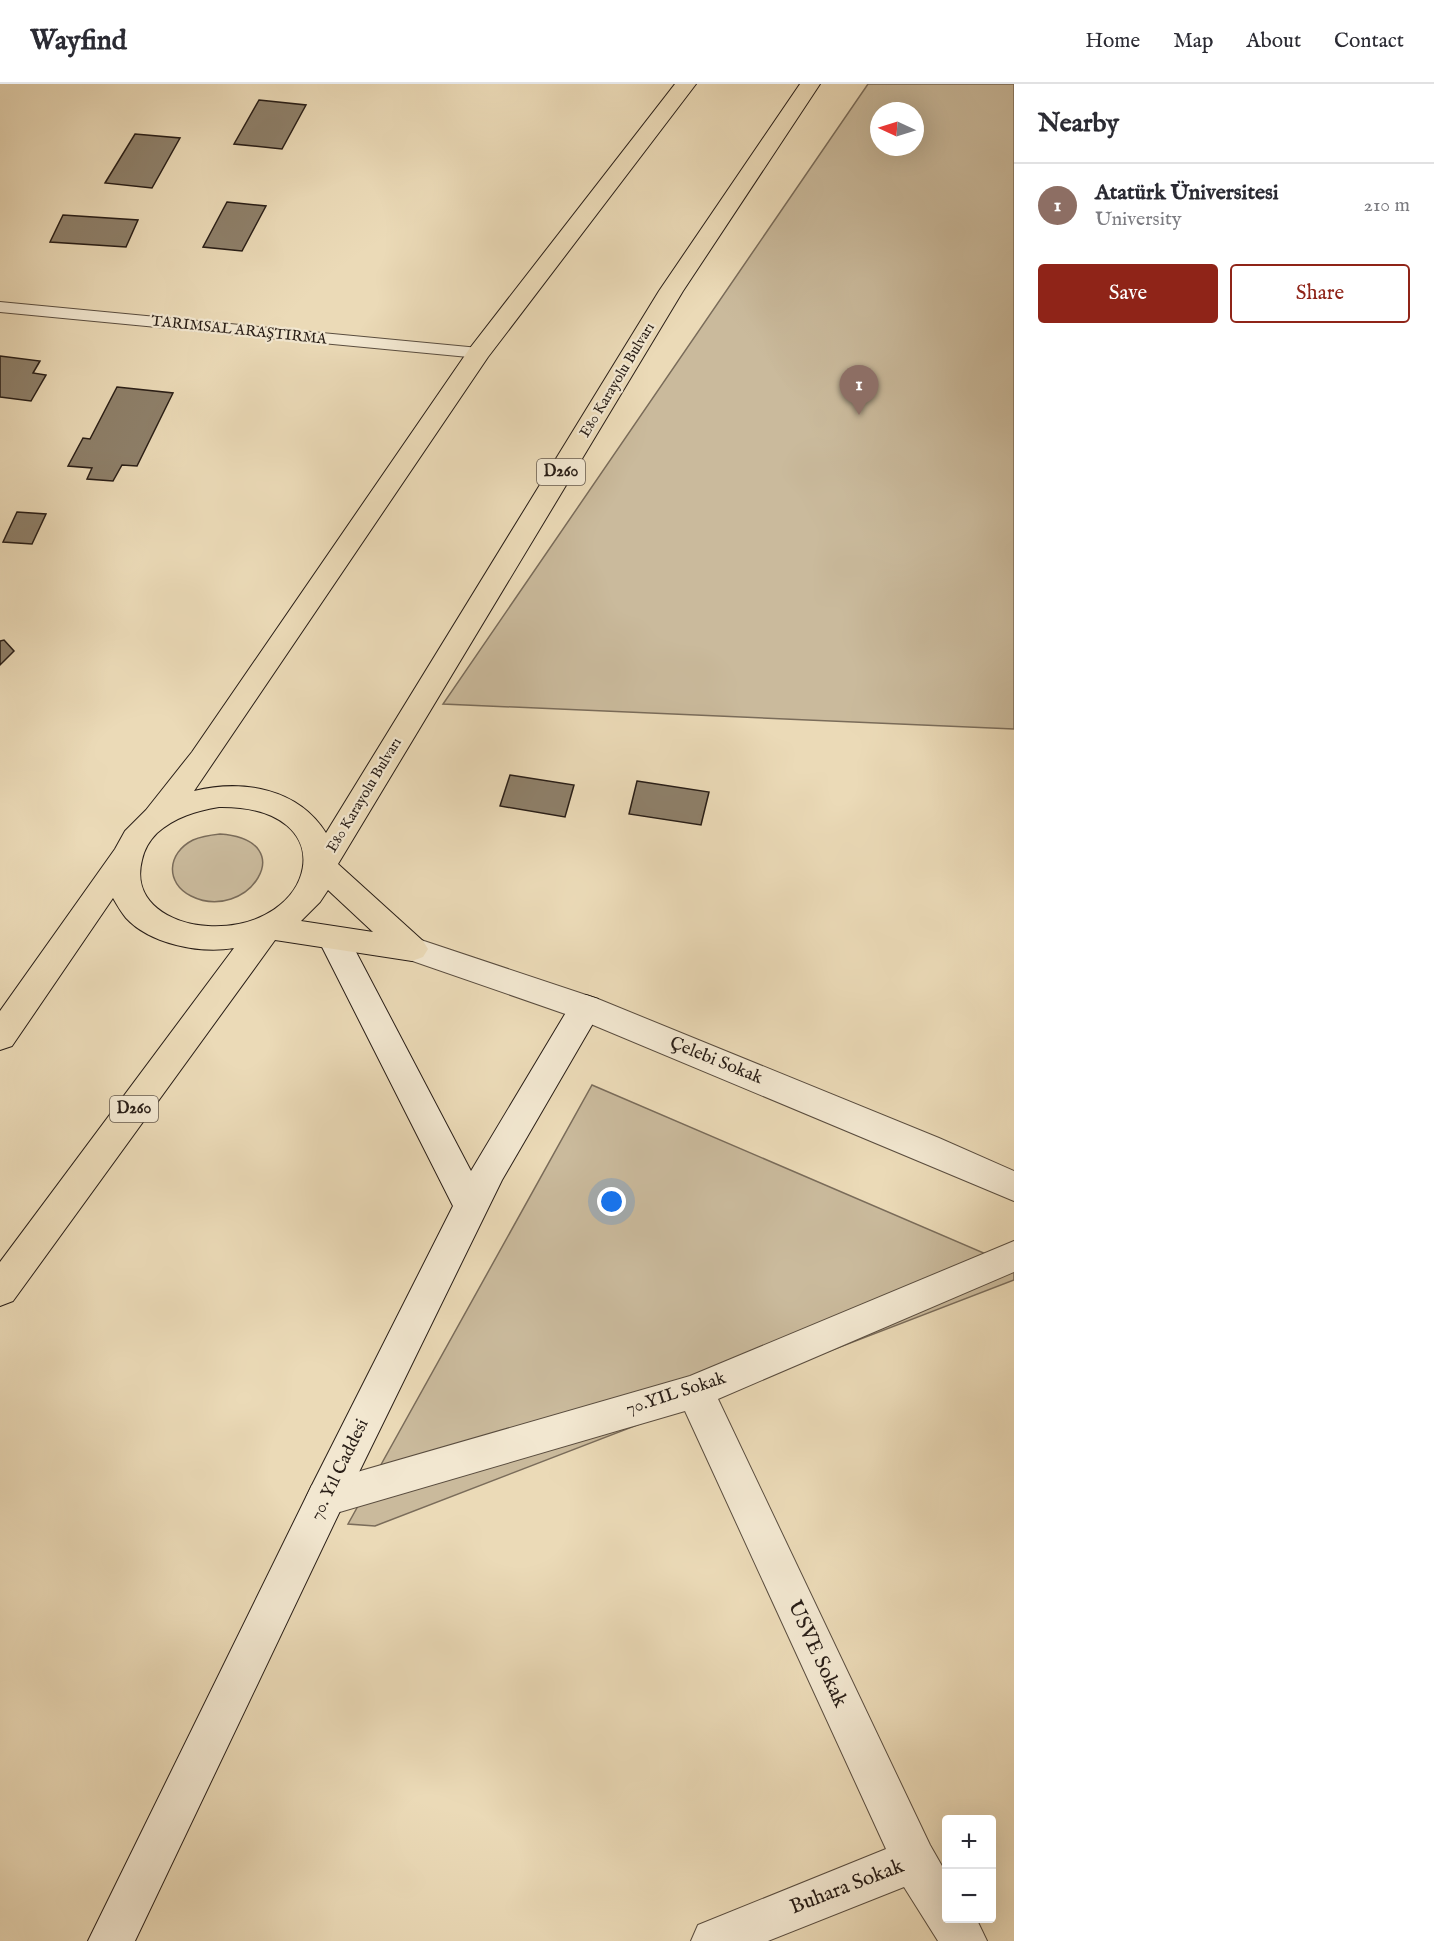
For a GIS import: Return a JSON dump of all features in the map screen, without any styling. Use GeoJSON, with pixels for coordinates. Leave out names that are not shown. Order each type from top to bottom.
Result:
{"type":"FeatureCollection","features":[{"type":"Feature","properties":{"kind":"highway"},"geometry":{"type":"LineString","coordinates":[[0,1037],[125,857],[137,836],[158,816],[202,759],[478,354],[686,84]]}},
{"type":"Feature","properties":{"kind":"highway","name":"E80 Karayolu Bulvarı"},"geometry":{"type":"LineString","coordinates":[[321,866],[671,291],[810,84]]}},
{"type":"Feature","properties":{"kind":"highway"},"geometry":{"type":"LineString","coordinates":[[125,857],[123,880],[131,902],[148,920],[174,932],[204,938],[237,936],[267,927],[293,912],[312,890],[321,866],[317,842],[303,821],[280,806],[251,797],[219,796],[186,802],[158,816]]}},
{"type":"Feature","properties":{"kind":"highway"},"geometry":{"type":"LineString","coordinates":[[321,866],[412,949]]}},
{"type":"Feature","properties":{"kind":"highway"},"geometry":{"type":"LineString","coordinates":[[267,927],[334,939],[412,949]]}},
{"type":"Feature","properties":{"kind":"highway","name":"D260"},"geometry":{"type":"LineString","coordinates":[[0,1290],[267,927]]}},
{"type":"Feature","properties":{"kind":"street"},"geometry":{"type":"LineString","coordinates":[[334,939],[471,1206]]}},
{"type":"Feature","properties":{"kind":"street","name":"Çelebi Sokak"},"geometry":{"type":"LineString","coordinates":[[412,949],[586,1008],[927,1148],[1014,1187]]}},
{"type":"Feature","properties":{"kind":"street","name":"70. Yıl Caddesi"},"geometry":{"type":"LineString","coordinates":[[111,1941],[326,1498],[488,1172],[586,1008]]}},
{"type":"Feature","properties":{"kind":"street","name":"70.YIL Sokak"},"geometry":{"type":"LineString","coordinates":[[326,1498],[695,1391],[1014,1256]]}},
{"type":"Feature","properties":{"kind":"street","name":"USVE Sokak"},"geometry":{"type":"LineString","coordinates":[[695,1391],[914,1861],[942,1906]]}},
{"type":"Feature","properties":{"kind":"street","name":"Buhara Sokak"},"geometry":{"type":"LineString","coordinates":[[714,1941],[914,1861]]}},
{"type":"Feature","properties":{"kind":"street"},"geometry":{"type":"LineString","coordinates":[[953,1923],[964,1941]]}},
{"type":"Feature","properties":{"kind":"lane","name":"TARIMSAL ARAŞTIRMA"},"geometry":{"type":"LineString","coordinates":[[0,307],[478,354]]}},
{"type":"Feature","properties":{"kind":"shaded area"},"geometry":{"type":"Polygon","coordinates":[[[868,84],[1014,84],[1014,729],[443,704],[868,84]]]}},
{"type":"Feature","properties":{"kind":"shaded area"},"geometry":{"type":"Polygon","coordinates":[[[220,834],[245,840],[259,850],[263,864],[258,878],[247,890],[231,899],[212,902],[191,896],[183,890],[173,876],[172,868],[178,852],[184,846],[193,840],[220,834]]]}},
{"type":"Feature","properties":{"kind":"shaded area"},"geometry":{"type":"Polygon","coordinates":[[[592,1085],[1014,1266],[1014,1280],[375,1526],[348,1524],[592,1085]]]}},
{"type":"Feature","properties":{"kind":"building"},"geometry":{"type":"Polygon","coordinates":[[[259,100],[306,105],[282,149],[234,144],[259,100]]]}},
{"type":"Feature","properties":{"kind":"building"},"geometry":{"type":"Polygon","coordinates":[[[135,134],[180,138],[152,188],[105,183],[135,134]]]}},
{"type":"Feature","properties":{"kind":"building"},"geometry":{"type":"Polygon","coordinates":[[[227,202],[266,206],[242,251],[203,247],[227,202]]]}},
{"type":"Feature","properties":{"kind":"building"},"geometry":{"type":"Polygon","coordinates":[[[63,215],[138,220],[126,247],[50,242],[63,215]]]}},
{"type":"Feature","properties":{"kind":"building"},"geometry":{"type":"Polygon","coordinates":[[[0,356],[40,361],[33,373],[46,375],[31,401],[0,397],[0,356]]]}},
{"type":"Feature","properties":{"kind":"building"},"geometry":{"type":"Polygon","coordinates":[[[117,387],[173,393],[137,466],[122,465],[113,481],[87,479],[92,468],[68,466],[83,438],[90,439],[117,387]]]}},
{"type":"Feature","properties":{"kind":"building"},"geometry":{"type":"Polygon","coordinates":[[[17,512],[46,514],[32,544],[3,542],[17,512]]]}},
{"type":"Feature","properties":{"kind":"building"},"geometry":{"type":"Polygon","coordinates":[[[4,640],[14,651],[0,665],[0,641],[4,640]]]}},
{"type":"Feature","properties":{"kind":"building"},"geometry":{"type":"Polygon","coordinates":[[[510,775],[574,785],[565,817],[500,806],[510,775]]]}},
{"type":"Feature","properties":{"kind":"building"},"geometry":{"type":"Polygon","coordinates":[[[637,781],[709,792],[701,825],[629,814],[637,781]]]}},
{"type":"Feature","properties":{"kind":"place","name":"Atatürk Üniversitesi"},"geometry":{"type":"Point","coordinates":[859,415]}}]}
